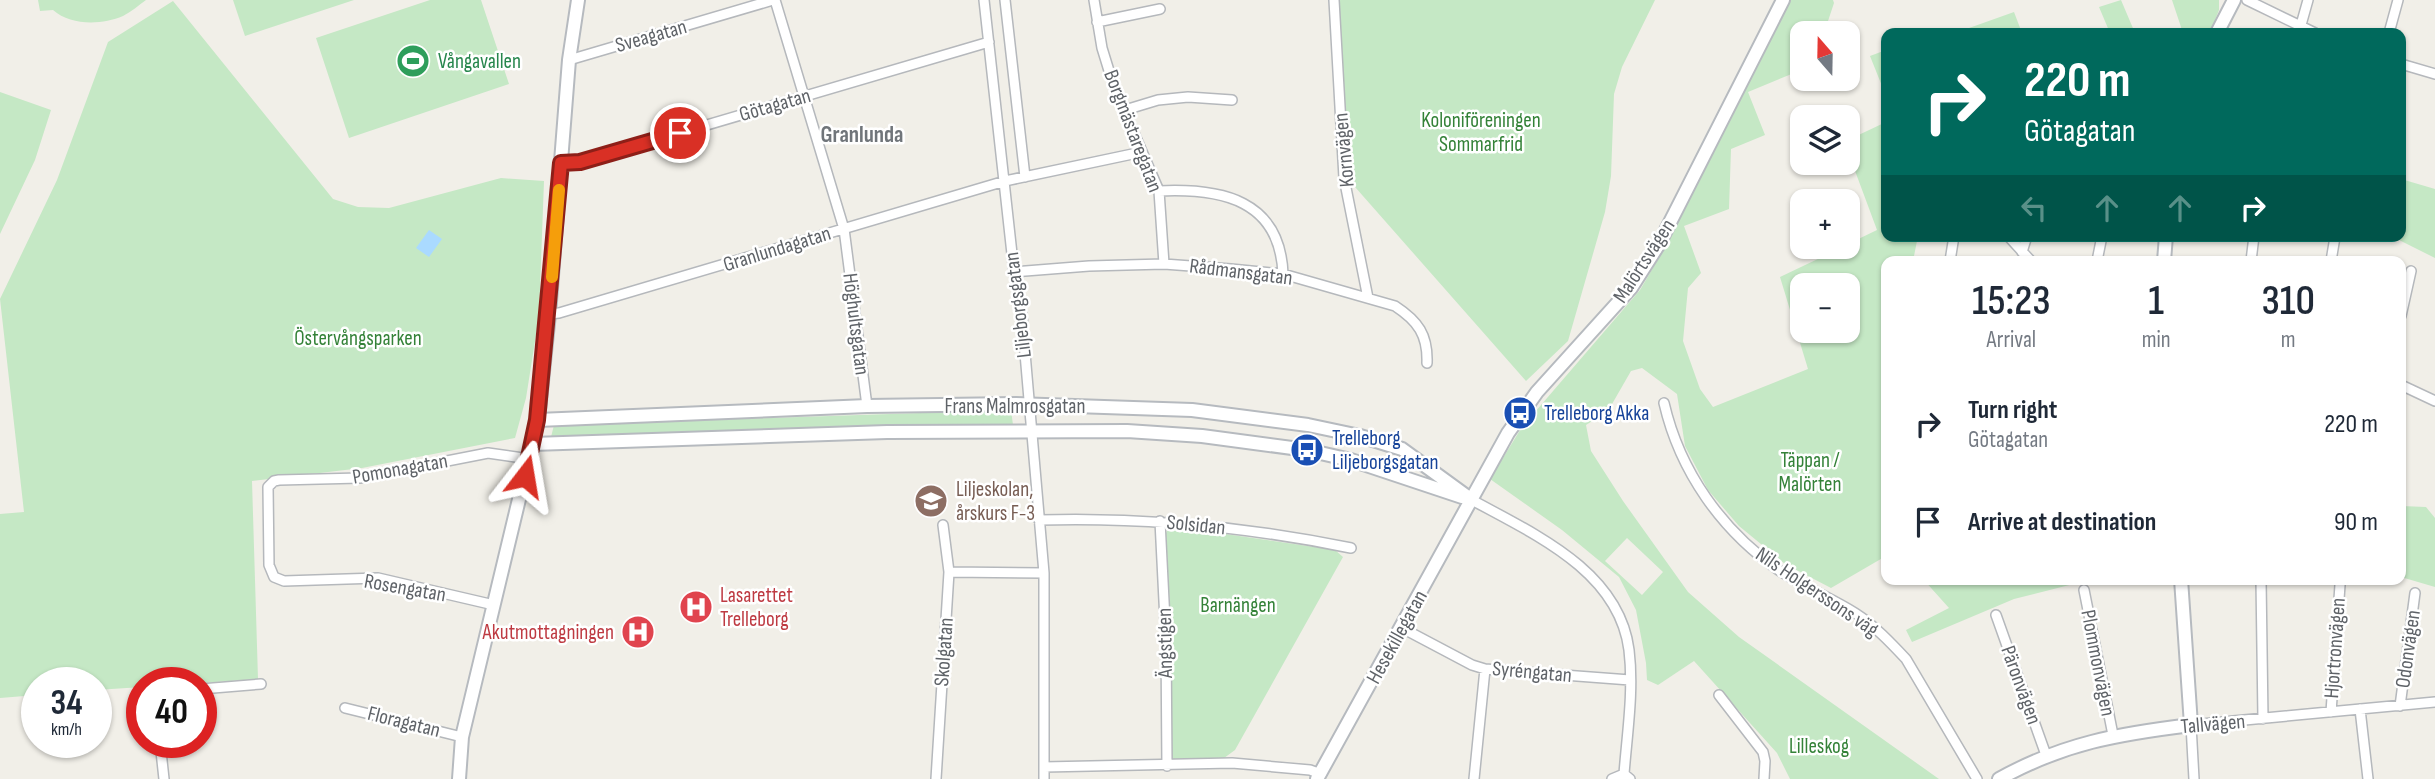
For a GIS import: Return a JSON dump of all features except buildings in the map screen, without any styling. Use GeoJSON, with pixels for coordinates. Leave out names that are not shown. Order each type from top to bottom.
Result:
{"type":"FeatureCollection","features":[{"type":"Feature","properties":{"kind":"street"},"geometry":{"type":"LineString","coordinates":[[460,776],[462,737],[530,459],[537,420],[569,60],[578,0]]}},
{"type":"Feature","properties":{"kind":"street","name":"Sveagatan"},"geometry":{"type":"LineString","coordinates":[[569,60],[774,0]]}},
{"type":"Feature","properties":{"kind":"street","name":"Höghultsgatan"},"geometry":{"type":"LineString","coordinates":[[774,0],[844,229],[867,406]]}},
{"type":"Feature","properties":{"kind":"street","name":"Liljeborgsgatan"},"geometry":{"type":"LineString","coordinates":[[984,0],[1017,296],[1023,311],[1044,573],[1044,779]]}},
{"type":"Feature","properties":{"kind":"street"},"geometry":{"type":"LineString","coordinates":[[1005,0],[1026,177]]}},
{"type":"Feature","properties":{"kind":"street","name":"Borgmästaregatan"},"geometry":{"type":"LineString","coordinates":[[1094,0],[1114,87],[1159,191],[1164,264]]}},
{"type":"Feature","properties":{"kind":"street","name":"Kornvägen"},"geometry":{"type":"LineString","coordinates":[[1334,0],[1344,178],[1368,298]]}},
{"type":"Feature","properties":{"kind":"street","name":"Malörtsvägen"},"geometry":{"type":"LineString","coordinates":[[1472,500],[1520,413],[1631,288],[1659,244],[1783,0]]}},
{"type":"Feature","properties":{"kind":"street"},"geometry":{"type":"LineString","coordinates":[[2220,28],[2234,0]]}},
{"type":"Feature","properties":{"kind":"street"},"geometry":{"type":"LineString","coordinates":[[2247,0],[2296,28]]}},
{"type":"Feature","properties":{"kind":"street"},"geometry":{"type":"LineString","coordinates":[[2301,28],[2308,0]]}},
{"type":"Feature","properties":{"kind":"street"},"geometry":{"type":"LineString","coordinates":[[2390,28],[2398,0]]}},
{"type":"Feature","properties":{"kind":"street"},"geometry":{"type":"LineString","coordinates":[[1097,22],[1160,9]]}},
{"type":"Feature","properties":{"kind":"street","name":"Götagatan"},"geometry":{"type":"LineString","coordinates":[[561,163],[580,162],[989,43]]}},
{"type":"Feature","properties":{"kind":"street"},"geometry":{"type":"LineString","coordinates":[[2406,65],[2435,74]]}},
{"type":"Feature","properties":{"kind":"street"},"geometry":{"type":"LineString","coordinates":[[1125,110],[1158,100],[1188,97],[1232,100]]}},
{"type":"Feature","properties":{"kind":"street","name":"Granlundagatan"},"geometry":{"type":"LineString","coordinates":[[548,314],[559,313],[1005,181],[1142,152]]}},
{"type":"Feature","properties":{"kind":"street"},"geometry":{"type":"LineString","coordinates":[[1159,191],[1210,191],[1235,199],[1256,211],[1275,232],[1283,256],[1283,274]]}},
{"type":"Feature","properties":{"kind":"street"},"geometry":{"type":"LineString","coordinates":[[2013,242],[2026,256]]}},
{"type":"Feature","properties":{"kind":"street","name":"Rådmansgatan"},"geometry":{"type":"LineString","coordinates":[[1014,272],[1089,265],[1164,264],[1283,274],[1395,306],[1409,315],[1421,331],[1427,347],[1427,363]]}},
{"type":"Feature","properties":{"kind":"street"},"geometry":{"type":"LineString","coordinates":[[2406,294],[2411,271]]}},
{"type":"Feature","properties":{"kind":"street"},"geometry":{"type":"LineString","coordinates":[[2406,387],[2435,401]]}},
{"type":"Feature","properties":{"kind":"street","name":"Nils Holgerssons väg"},"geometry":{"type":"LineString","coordinates":[[1664,403],[1687,466],[1703,495],[1726,525],[1751,549],[1781,571],[1857,614],[1892,644],[1906,659],[1977,779]]}},
{"type":"Feature","properties":{"kind":"street","name":"Frans Malmrosgatan"},"geometry":{"type":"LineString","coordinates":[[537,420],[867,406],[1029,404],[1201,411],[1260,418],[1360,436],[1402,449],[1472,500],[1574,561],[1599,583],[1617,612],[1629,649],[1627,777]]}},
{"type":"Feature","properties":{"kind":"street","name":"Frans Malmrosgatan"},"geometry":{"type":"LineString","coordinates":[[533,444],[887,432],[1127,431],[1276,445],[1351,460],[1472,500]]}},
{"type":"Feature","properties":{"kind":"street","name":"Pomonagatan"},"geometry":{"type":"LineString","coordinates":[[274,577],[269,565],[267,492],[270,484],[279,480],[360,478],[488,453],[530,459]]}},
{"type":"Feature","properties":{"kind":"street","name":"Hesekillegatan"},"geometry":{"type":"LineString","coordinates":[[1319,777],[1472,500]]}},
{"type":"Feature","properties":{"kind":"street","name":"Solsidan"},"geometry":{"type":"LineString","coordinates":[[1039,520],[1160,521],[1247,530],[1351,548]]}},
{"type":"Feature","properties":{"kind":"street","name":"Ängstigen"},"geometry":{"type":"LineString","coordinates":[[1160,521],[1166,641],[1167,766]]}},
{"type":"Feature","properties":{"kind":"street","name":"Skolgatan"},"geometry":{"type":"LineString","coordinates":[[936,779],[948,572],[943,525]]}},
{"type":"Feature","properties":{"kind":"street"},"geometry":{"type":"LineString","coordinates":[[948,572],[1044,573]]}},
{"type":"Feature","properties":{"kind":"street","name":"Rosengatan"},"geometry":{"type":"LineString","coordinates":[[274,577],[284,581],[378,578],[494,605]]}},
{"type":"Feature","properties":{"kind":"street"},"geometry":{"type":"LineString","coordinates":[[2181,585],[2194,779]]}},
{"type":"Feature","properties":{"kind":"street"},"geometry":{"type":"LineString","coordinates":[[2261,585],[2263,719]]}},
{"type":"Feature","properties":{"kind":"street","name":"Hjortronvägen"},"geometry":{"type":"LineString","coordinates":[[2331,712],[2340,585]]}},
{"type":"Feature","properties":{"kind":"street","name":"Plommonvägen"},"geometry":{"type":"LineString","coordinates":[[2084,590],[2113,735]]}},
{"type":"Feature","properties":{"kind":"street","name":"Odonvägen"},"geometry":{"type":"LineString","coordinates":[[2400,706],[2415,593]]}},
{"type":"Feature","properties":{"kind":"street","name":"Päronvägen"},"geometry":{"type":"LineString","coordinates":[[1996,615],[2046,755]]}},
{"type":"Feature","properties":{"kind":"street","name":"Syréngatan"},"geometry":{"type":"LineString","coordinates":[[1402,628],[1472,665],[1485,669],[1630,680]]}},
{"type":"Feature","properties":{"kind":"street"},"geometry":{"type":"LineString","coordinates":[[1474,779],[1485,669]]}},
{"type":"Feature","properties":{"kind":"street"},"geometry":{"type":"LineString","coordinates":[[217,688],[261,684]]}},
{"type":"Feature","properties":{"kind":"street"},"geometry":{"type":"LineString","coordinates":[[1719,695],[1763,752],[1763,779]]}},
{"type":"Feature","properties":{"kind":"street","name":"Tallvägen"},"geometry":{"type":"LineString","coordinates":[[1999,779],[2046,755],[2113,735],[2435,702]]}},
{"type":"Feature","properties":{"kind":"street","name":"Floragatan"},"geometry":{"type":"LineString","coordinates":[[345,708],[462,737]]}},
{"type":"Feature","properties":{"kind":"street"},"geometry":{"type":"LineString","coordinates":[[2360,709],[2368,779]]}},
{"type":"Feature","properties":{"kind":"street"},"geometry":{"type":"LineString","coordinates":[[162,758],[164,779]]}},
{"type":"Feature","properties":{"kind":"street"},"geometry":{"type":"LineString","coordinates":[[1045,767],[1232,764],[1310,770],[1319,777]]}},
{"type":"Feature","properties":{"kind":"street"},"geometry":{"type":"LineString","coordinates":[[1612,779],[1627,777]]}},
{"type":"Feature","properties":{"kind":"green space"},"geometry":{"type":"Polygon","coordinates":[[[38,0],[146,0],[123,16],[106,21],[87,22],[69,19],[53,10],[40,11],[38,0]]]}},
{"type":"Feature","properties":{"kind":"green space"},"geometry":{"type":"Polygon","coordinates":[[[233,0],[354,0],[245,36],[233,0]]]}},
{"type":"Feature","properties":{"kind":"green space","name":"Vångavallen"},"geometry":{"type":"Polygon","coordinates":[[[430,0],[481,0],[509,84],[349,138],[316,38],[430,0]]]}},
{"type":"Feature","properties":{"kind":"green space","name":"Koloniföreningen Sommarfrid"},"geometry":{"type":"Polygon","coordinates":[[[1339,0],[1655,0],[1622,67],[1614,94],[1611,176],[1605,212],[1568,341],[1526,381],[1348,179],[1339,0]]]}},
{"type":"Feature","properties":{"kind":"green space"},"geometry":{"type":"Polygon","coordinates":[[[1791,0],[1833,0],[1828,21],[1790,21],[1790,75],[1748,92],[1765,135],[1731,149],[1729,209],[1684,226],[1701,273],[1688,288],[1683,341],[1700,389],[1713,407],[1808,369],[1800,343],[1860,343],[1860,273],[1790,273],[1790,310],[1780,277],[1818,259],[1860,259],[1860,238],[1877,230],[1857,175],[1860,175],[1860,134],[1881,124],[1881,242],[1917,242],[1914,256],[1881,256],[1881,559],[1831,588],[1785,564],[1739,526],[1708,490],[1685,446],[1677,394],[1642,368],[1631,371],[1608,411],[1586,425],[1591,451],[1688,592],[1739,637],[1939,779],[1790,779],[1777,753],[1694,661],[1658,685],[1647,680],[1636,610],[1619,577],[1562,530],[1490,479],[1522,427],[1640,290],[1667,244],[1791,0]],[[1627,538],[1605,561],[1642,595],[1663,572],[1627,538]]]}},
{"type":"Feature","properties":{"kind":"green space"},"geometry":{"type":"Polygon","coordinates":[[[2121,0],[2133,28],[2108,28],[2099,7],[2121,0]]]}},
{"type":"Feature","properties":{"kind":"green space"},"geometry":{"type":"Polygon","coordinates":[[[2172,0],[2219,0],[2219,10],[2212,28],[2181,28],[2172,0]]]}},
{"type":"Feature","properties":{"kind":"green space","name":"Östervångsparken"},"geometry":{"type":"Polygon","coordinates":[[[173,1],[333,199],[358,207],[389,208],[501,178],[544,181],[539,316],[526,398],[515,438],[362,468],[252,481],[258,679],[217,682],[217,667],[126,667],[126,688],[112,689],[112,667],[21,667],[21,696],[0,698],[0,514],[24,512],[0,299],[57,180],[108,42],[173,1]]]}},
{"type":"Feature","properties":{"kind":"green space"},"geometry":{"type":"Polygon","coordinates":[[[2014,12],[2020,28],[1969,28],[2014,12]]]}},
{"type":"Feature","properties":{"kind":"green space"},"geometry":{"type":"Polygon","coordinates":[[[1881,52],[1881,84],[1870,56],[1881,52]]]}},
{"type":"Feature","properties":{"kind":"green space"},"geometry":{"type":"Polygon","coordinates":[[[0,92],[51,110],[35,160],[0,234],[0,92]]]}},
{"type":"Feature","properties":{"kind":"green space"},"geometry":{"type":"Polygon","coordinates":[[[2406,180],[2435,189],[2435,258],[2403,242],[2406,242],[2406,180]]]}},
{"type":"Feature","properties":{"kind":"green space"},"geometry":{"type":"Polygon","coordinates":[[[1011,410],[1013,425],[551,437],[554,425],[1011,410]]]}},
{"type":"Feature","properties":{"kind":"green space"},"geometry":{"type":"Polygon","coordinates":[[[2406,506],[2426,507],[2435,518],[2435,587],[2406,578],[2406,506]]]}},
{"type":"Feature","properties":{"kind":"green space","name":"Barnängen"},"geometry":{"type":"Polygon","coordinates":[[[1170,526],[1335,550],[1343,557],[1235,750],[1220,761],[1175,762],[1172,757],[1172,646],[1166,533],[1170,526]]]}},
{"type":"Feature","properties":{"kind":"green space"},"geometry":{"type":"Polygon","coordinates":[[[1928,585],[2069,585],[2014,599],[1912,642],[1906,630],[1949,608],[1928,585]]]}},
{"type":"Feature","properties":{"kind":"water"},"geometry":{"type":"Polygon","coordinates":[[[429,230],[442,239],[429,257],[416,248],[429,230]]]}},
{"type":"Feature","properties":{"kind":"slow traffic"},"geometry":{"type":"LineString","coordinates":[[552,277],[559,190]]}},
{"type":"Feature","properties":{"kind":"place","name":"Vångavallen"},"geometry":{"type":"Point","coordinates":[413,61]}},
{"type":"Feature","properties":{"kind":"place","name":"Trelleborg Akka"},"geometry":{"type":"Point","coordinates":[1520,413]}},
{"type":"Feature","properties":{"kind":"place","name":"Trelleborg Liljeborgsgatan"},"geometry":{"type":"Point","coordinates":[1307,450]}},
{"type":"Feature","properties":{"kind":"place","name":"Liljeskolan, årskurs F-3"},"geometry":{"type":"Point","coordinates":[931,501]}},
{"type":"Feature","properties":{"kind":"place","name":"Lasarettet Trelleborg"},"geometry":{"type":"Point","coordinates":[696,607]}},
{"type":"Feature","properties":{"kind":"place","name":"Akutmottagningen"},"geometry":{"type":"Point","coordinates":[638,632]}},
{"type":"Feature","properties":{"kind":"district","name":"Granlunda"},"geometry":{"type":"Point","coordinates":[862,135]}},
{"type":"Feature","properties":{"kind":"route"},"geometry":{"type":"LineString","coordinates":[[525,476],[537,420],[561,163],[580,162],[680,133]]}},
{"type":"Feature","properties":{"kind":"park label","name":"Täppan / Malörten"},"geometry":{"type":"Point","coordinates":[1810,472]}},
{"type":"Feature","properties":{"kind":"park label","name":"Lilleskog"},"geometry":{"type":"Point","coordinates":[1819,746]}}]}
